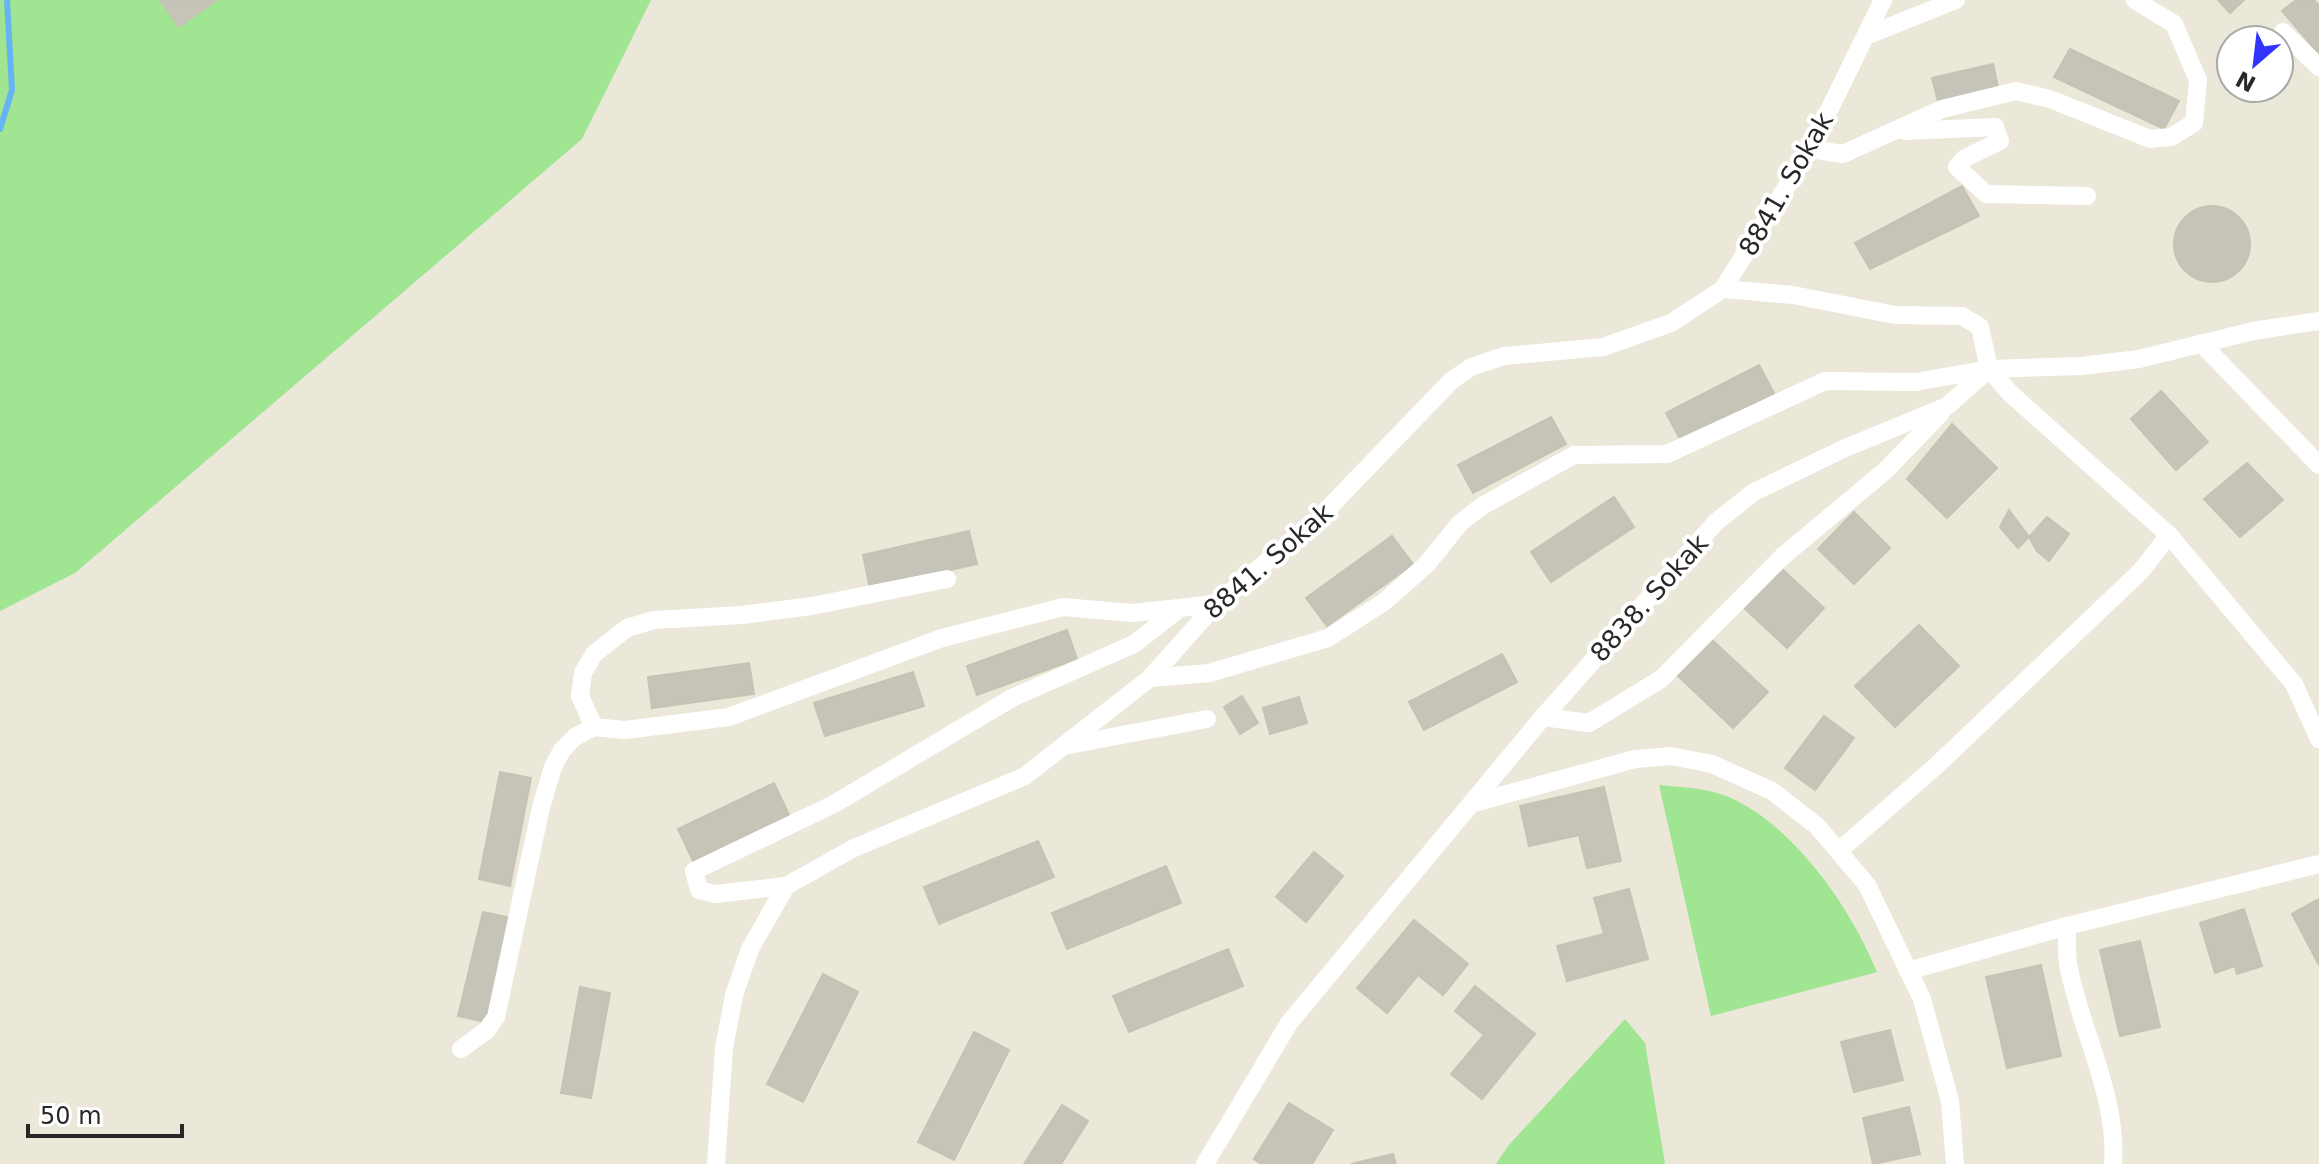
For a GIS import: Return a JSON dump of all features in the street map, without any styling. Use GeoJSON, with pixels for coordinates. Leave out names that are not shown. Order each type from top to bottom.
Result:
{"type":"FeatureCollection","features":[{"type":"Feature","properties":{"kind":"street","name":"8841. Sokak"},"geometry":{"type":"LineString","coordinates":[[786,886],[854,848],[1025,776],[1150,678],[1216,604],[1317,520],[1451,381],[1471,367],[1504,356],[1603,347],[1671,323],[1723,289],[1810,149],[1883,0]]}},
{"type":"Feature","properties":{"kind":"street"},"geometry":{"type":"LineString","coordinates":[[1866,36],[1956,0]]}},
{"type":"Feature","properties":{"kind":"street"},"geometry":{"type":"LineString","coordinates":[[1810,149],[1843,154],[1942,109],[2016,91],[2050,99],[2150,139],[2171,137],[2194,123],[2198,80],[2174,24],[2135,0]]}},
{"type":"Feature","properties":{"kind":"street"},"geometry":{"type":"LineString","coordinates":[[2295,44],[2319,67]]}},
{"type":"Feature","properties":{"kind":"street"},"geometry":{"type":"LineString","coordinates":[[1890,133],[1995,127],[2000,141],[1965,158],[1957,167],[1971,183],[1986,194],[2087,196]]}},
{"type":"Feature","properties":{"kind":"street"},"geometry":{"type":"LineString","coordinates":[[1723,289],[1793,295],[1895,315],[1962,316],[1980,327],[1989,369],[2011,394],[2169,535],[2294,684],[2319,739]]}},
{"type":"Feature","properties":{"kind":"street"},"geometry":{"type":"LineString","coordinates":[[1150,678],[1209,673],[1328,638],[1395,592],[1427,564],[1471,514],[1574,455],[1667,454],[1825,381],[1916,382],[1989,369],[2081,366],[2139,359],[2201,343],[2319,321]]}},
{"type":"Feature","properties":{"kind":"street"},"geometry":{"type":"LineString","coordinates":[[2201,343],[2319,465]]}},
{"type":"Feature","properties":{"kind":"street","name":"8838. Sokak"},"geometry":{"type":"LineString","coordinates":[[1205,1164],[1289,1023],[1543,717],[1716,522],[1754,492],[1843,449],[1947,406],[1989,369]]}},
{"type":"Feature","properties":{"kind":"street"},"geometry":{"type":"LineString","coordinates":[[1543,717],[1589,723],[1661,679],[1783,556],[1886,470],[1947,406]]}},
{"type":"Feature","properties":{"kind":"street"},"geometry":{"type":"LineString","coordinates":[[1841,849],[1936,766],[2141,571],[2169,535]]}},
{"type":"Feature","properties":{"kind":"street"},"geometry":{"type":"LineString","coordinates":[[594,727],[580,696],[583,673],[594,654],[627,628],[654,620],[812,606],[947,579]]}},
{"type":"Feature","properties":{"kind":"street"},"geometry":{"type":"LineString","coordinates":[[461,1049],[487,1030],[496,1017],[541,807],[553,767],[568,743],[594,727],[625,730],[729,717],[942,638],[1063,607],[1132,613],[1216,604]]}},
{"type":"Feature","properties":{"kind":"street"},"geometry":{"type":"LineString","coordinates":[[786,886],[715,894],[699,890],[694,871],[834,804],[1012,698],[1134,644],[1179,609]]}},
{"type":"Feature","properties":{"kind":"street"},"geometry":{"type":"LineString","coordinates":[[1064,746],[1207,719]]}},
{"type":"Feature","properties":{"kind":"street"},"geometry":{"type":"LineString","coordinates":[[1474,803],[1635,759],[1670,756],[1712,764],[1772,791],[1841,849],[1867,885],[1922,999],[1950,1101],[1955,1164]]}},
{"type":"Feature","properties":{"kind":"street"},"geometry":{"type":"LineString","coordinates":[[1908,971],[2067,926],[2319,864]]}},
{"type":"Feature","properties":{"kind":"street"},"geometry":{"type":"LineString","coordinates":[[716,1164],[724,1048],[734,995],[750,949],[786,886]]}},
{"type":"Feature","properties":{"kind":"street"},"geometry":{"type":"LineString","coordinates":[[2067,926],[2069,968],[2115,1145],[2113,1164]]}},
{"type":"Feature","properties":{"kind":"green space"},"geometry":{"type":"Polygon","coordinates":[[[0,0],[651,0],[582,139],[75,573],[0,611],[0,0]]]}},
{"type":"Feature","properties":{"kind":"green space"},"geometry":{"type":"Polygon","coordinates":[[[1659,785],[1718,793],[1751,809],[1774,826],[1817,870],[1835,895],[1852,921],[1877,972],[1711,1016],[1659,785]]]}},
{"type":"Feature","properties":{"kind":"green space"},"geometry":{"type":"Polygon","coordinates":[[[1625,1019],[1645,1043],[1665,1164],[1496,1164],[1508,1146],[1625,1019]]]}},
{"type":"Feature","properties":{"kind":"building"},"geometry":{"type":"Polygon","coordinates":[[[160,0],[217,0],[179,27],[160,0]]]}},
{"type":"Feature","properties":{"kind":"building"},"geometry":{"type":"Polygon","coordinates":[[[2218,0],[2244,0],[2230,13],[2218,0]]]}},
{"type":"Feature","properties":{"kind":"building"},"geometry":{"type":"Polygon","coordinates":[[[2296,0],[2314,0],[2319,6],[2319,54],[2295,24],[2282,11],[2296,0]]]}},
{"type":"Feature","properties":{"kind":"building"},"geometry":{"type":"Polygon","coordinates":[[[2070,49],[2179,101],[2164,129],[2054,77],[2070,49]]]}},
{"type":"Feature","properties":{"kind":"building"},"geometry":{"type":"Polygon","coordinates":[[[1993,64],[1999,92],[1939,105],[1932,78],[1993,64]]]}},
{"type":"Feature","properties":{"kind":"building"},"geometry":{"type":"Polygon","coordinates":[[[1962,186],[1979,216],[1870,269],[1855,243],[1962,186]]]}},
{"type":"Feature","properties":{"kind":"building"},"geometry":{"type":"Polygon","coordinates":[[[2212,206],[2227,209],[2239,217],[2247,229],[2250,244],[2247,259],[2239,271],[2227,279],[2212,282],[2197,279],[2185,271],[2177,259],[2174,244],[2177,229],[2185,217],[2197,209],[2212,206]]]}},
{"type":"Feature","properties":{"kind":"building"},"geometry":{"type":"Polygon","coordinates":[[[1759,365],[1774,393],[1681,441],[1666,413],[1759,365]]]}},
{"type":"Feature","properties":{"kind":"building"},"geometry":{"type":"Polygon","coordinates":[[[2161,391],[2208,442],[2176,470],[2131,419],[2161,391]]]}},
{"type":"Feature","properties":{"kind":"building"},"geometry":{"type":"Polygon","coordinates":[[[1551,417],[1566,444],[1473,493],[1458,465],[1551,417]]]}},
{"type":"Feature","properties":{"kind":"building"},"geometry":{"type":"Polygon","coordinates":[[[1952,424],[1997,468],[1947,518],[1907,479],[1952,424]]]}},
{"type":"Feature","properties":{"kind":"building"},"geometry":{"type":"Polygon","coordinates":[[[2247,463],[2283,500],[2240,537],[2204,499],[2247,463]]]}},
{"type":"Feature","properties":{"kind":"building"},"geometry":{"type":"Polygon","coordinates":[[[1614,497],[1634,527],[1551,582],[1531,552],[1614,497]]]}},
{"type":"Feature","properties":{"kind":"building"},"geometry":{"type":"Polygon","coordinates":[[[2009,510],[2029,537],[2018,548],[2000,527],[2009,510]]]}},
{"type":"Feature","properties":{"kind":"building"},"geometry":{"type":"Polygon","coordinates":[[[1854,512],[1890,548],[1854,584],[1818,549],[1854,512]]]}},
{"type":"Feature","properties":{"kind":"building"},"geometry":{"type":"Polygon","coordinates":[[[2047,517],[2069,534],[2049,561],[2037,551],[2029,537],[2047,517]]]}},
{"type":"Feature","properties":{"kind":"building"},"geometry":{"type":"Polygon","coordinates":[[[969,531],[977,564],[870,588],[863,555],[969,531]]]}},
{"type":"Feature","properties":{"kind":"building"},"geometry":{"type":"Polygon","coordinates":[[[1392,536],[1413,564],[1327,626],[1306,598],[1392,536]]]}},
{"type":"Feature","properties":{"kind":"building"},"geometry":{"type":"Polygon","coordinates":[[[1781,568],[1824,608],[1787,648],[1744,608],[1781,568]]]}},
{"type":"Feature","properties":{"kind":"building"},"geometry":{"type":"Polygon","coordinates":[[[1919,625],[1959,666],[1895,727],[1855,686],[1919,625]]]}},
{"type":"Feature","properties":{"kind":"building"},"geometry":{"type":"Polygon","coordinates":[[[1067,630],[1077,659],[977,695],[967,666],[1067,630]]]}},
{"type":"Feature","properties":{"kind":"building"},"geometry":{"type":"Polygon","coordinates":[[[1711,639],[1768,692],[1733,728],[1677,675],[1711,639]]]}},
{"type":"Feature","properties":{"kind":"building"},"geometry":{"type":"Polygon","coordinates":[[[1502,654],[1517,682],[1424,730],[1409,702],[1502,654]]]}},
{"type":"Feature","properties":{"kind":"building"},"geometry":{"type":"Polygon","coordinates":[[[749,663],[754,694],[652,708],[648,677],[749,663]]]}},
{"type":"Feature","properties":{"kind":"building"},"geometry":{"type":"Polygon","coordinates":[[[913,672],[924,706],[825,736],[814,703],[913,672]]]}},
{"type":"Feature","properties":{"kind":"building"},"geometry":{"type":"Polygon","coordinates":[[[1242,696],[1258,723],[1240,734],[1224,707],[1242,696]]]}},
{"type":"Feature","properties":{"kind":"building"},"geometry":{"type":"Polygon","coordinates":[[[1299,697],[1307,723],[1270,734],[1263,708],[1299,697]]]}},
{"type":"Feature","properties":{"kind":"building"},"geometry":{"type":"Polygon","coordinates":[[[1824,716],[1854,738],[1815,790],[1785,768],[1824,716]]]}},
{"type":"Feature","properties":{"kind":"building"},"geometry":{"type":"Polygon","coordinates":[[[500,772],[531,778],[510,886],[479,879],[500,772]]]}},
{"type":"Feature","properties":{"kind":"building"},"geometry":{"type":"Polygon","coordinates":[[[774,783],[789,815],[693,861],[678,829],[774,783]]]}},
{"type":"Feature","properties":{"kind":"building"},"geometry":{"type":"Polygon","coordinates":[[[1604,787],[1621,861],[1587,868],[1579,835],[1529,846],[1520,806],[1604,787]]]}},
{"type":"Feature","properties":{"kind":"building"},"geometry":{"type":"Polygon","coordinates":[[[1038,841],[1054,877],[939,924],[924,887],[1038,841]]]}},
{"type":"Feature","properties":{"kind":"building"},"geometry":{"type":"Polygon","coordinates":[[[1314,852],[1343,876],[1306,922],[1276,897],[1314,852]]]}},
{"type":"Feature","properties":{"kind":"building"},"geometry":{"type":"Polygon","coordinates":[[[1166,866],[1181,903],[1067,949],[1052,913],[1166,866]]]}},
{"type":"Feature","properties":{"kind":"building"},"geometry":{"type":"Polygon","coordinates":[[[1629,889],[1648,959],[1567,981],[1557,946],[1604,934],[1594,898],[1629,889]]]}},
{"type":"Feature","properties":{"kind":"building"},"geometry":{"type":"Polygon","coordinates":[[[2319,899],[2319,965],[2292,914],[2319,899]]]}},
{"type":"Feature","properties":{"kind":"building"},"geometry":{"type":"Polygon","coordinates":[[[2244,909],[2262,966],[2237,974],[2235,966],[2215,973],[2200,923],[2244,909]]]}},
{"type":"Feature","properties":{"kind":"building"},"geometry":{"type":"Polygon","coordinates":[[[483,912],[511,918],[486,1022],[458,1016],[483,912]]]}},
{"type":"Feature","properties":{"kind":"building"},"geometry":{"type":"Polygon","coordinates":[[[1414,920],[1468,964],[1443,995],[1418,975],[1387,1013],[1357,988],[1414,920]]]}},
{"type":"Feature","properties":{"kind":"building"},"geometry":{"type":"Polygon","coordinates":[[[2140,941],[2160,1027],[2120,1036],[2100,950],[2140,941]]]}},
{"type":"Feature","properties":{"kind":"building"},"geometry":{"type":"Polygon","coordinates":[[[1228,949],[1243,986],[1129,1032],[1113,996],[1228,949]]]}},
{"type":"Feature","properties":{"kind":"building"},"geometry":{"type":"Polygon","coordinates":[[[2041,965],[2061,1056],[2007,1068],[1986,977],[2041,965]]]}},
{"type":"Feature","properties":{"kind":"building"},"geometry":{"type":"Polygon","coordinates":[[[823,974],[858,992],[803,1102],[767,1084],[823,974]]]}},
{"type":"Feature","properties":{"kind":"building"},"geometry":{"type":"Polygon","coordinates":[[[1475,986],[1535,1034],[1482,1099],[1451,1074],[1484,1035],[1455,1011],[1475,986]]]}},
{"type":"Feature","properties":{"kind":"building"},"geometry":{"type":"Polygon","coordinates":[[[580,987],[610,993],[591,1098],[561,1093],[580,987]]]}},
{"type":"Feature","properties":{"kind":"building"},"geometry":{"type":"Polygon","coordinates":[[[1890,1030],[1903,1080],[1854,1092],[1841,1042],[1890,1030]]]}},
{"type":"Feature","properties":{"kind":"building"},"geometry":{"type":"Polygon","coordinates":[[[974,1032],[1009,1050],[954,1160],[918,1142],[974,1032]]]}},
{"type":"Feature","properties":{"kind":"building"},"geometry":{"type":"Polygon","coordinates":[[[1289,1103],[1333,1130],[1312,1164],[1261,1164],[1254,1159],[1289,1103]]]}},
{"type":"Feature","properties":{"kind":"building"},"geometry":{"type":"Polygon","coordinates":[[[1062,1105],[1088,1121],[1061,1164],[1024,1164],[1062,1105]]]}},
{"type":"Feature","properties":{"kind":"building"},"geometry":{"type":"Polygon","coordinates":[[[1909,1107],[1920,1154],[1873,1164],[1863,1118],[1909,1107]]]}},
{"type":"Feature","properties":{"kind":"building"},"geometry":{"type":"Polygon","coordinates":[[[1393,1154],[1396,1164],[1351,1164],[1393,1154]]]}},
{"type":"Feature","properties":{"kind":"waterway"},"geometry":{"type":"LineString","coordinates":[[0,129],[12,90],[7,0]]}}]}
